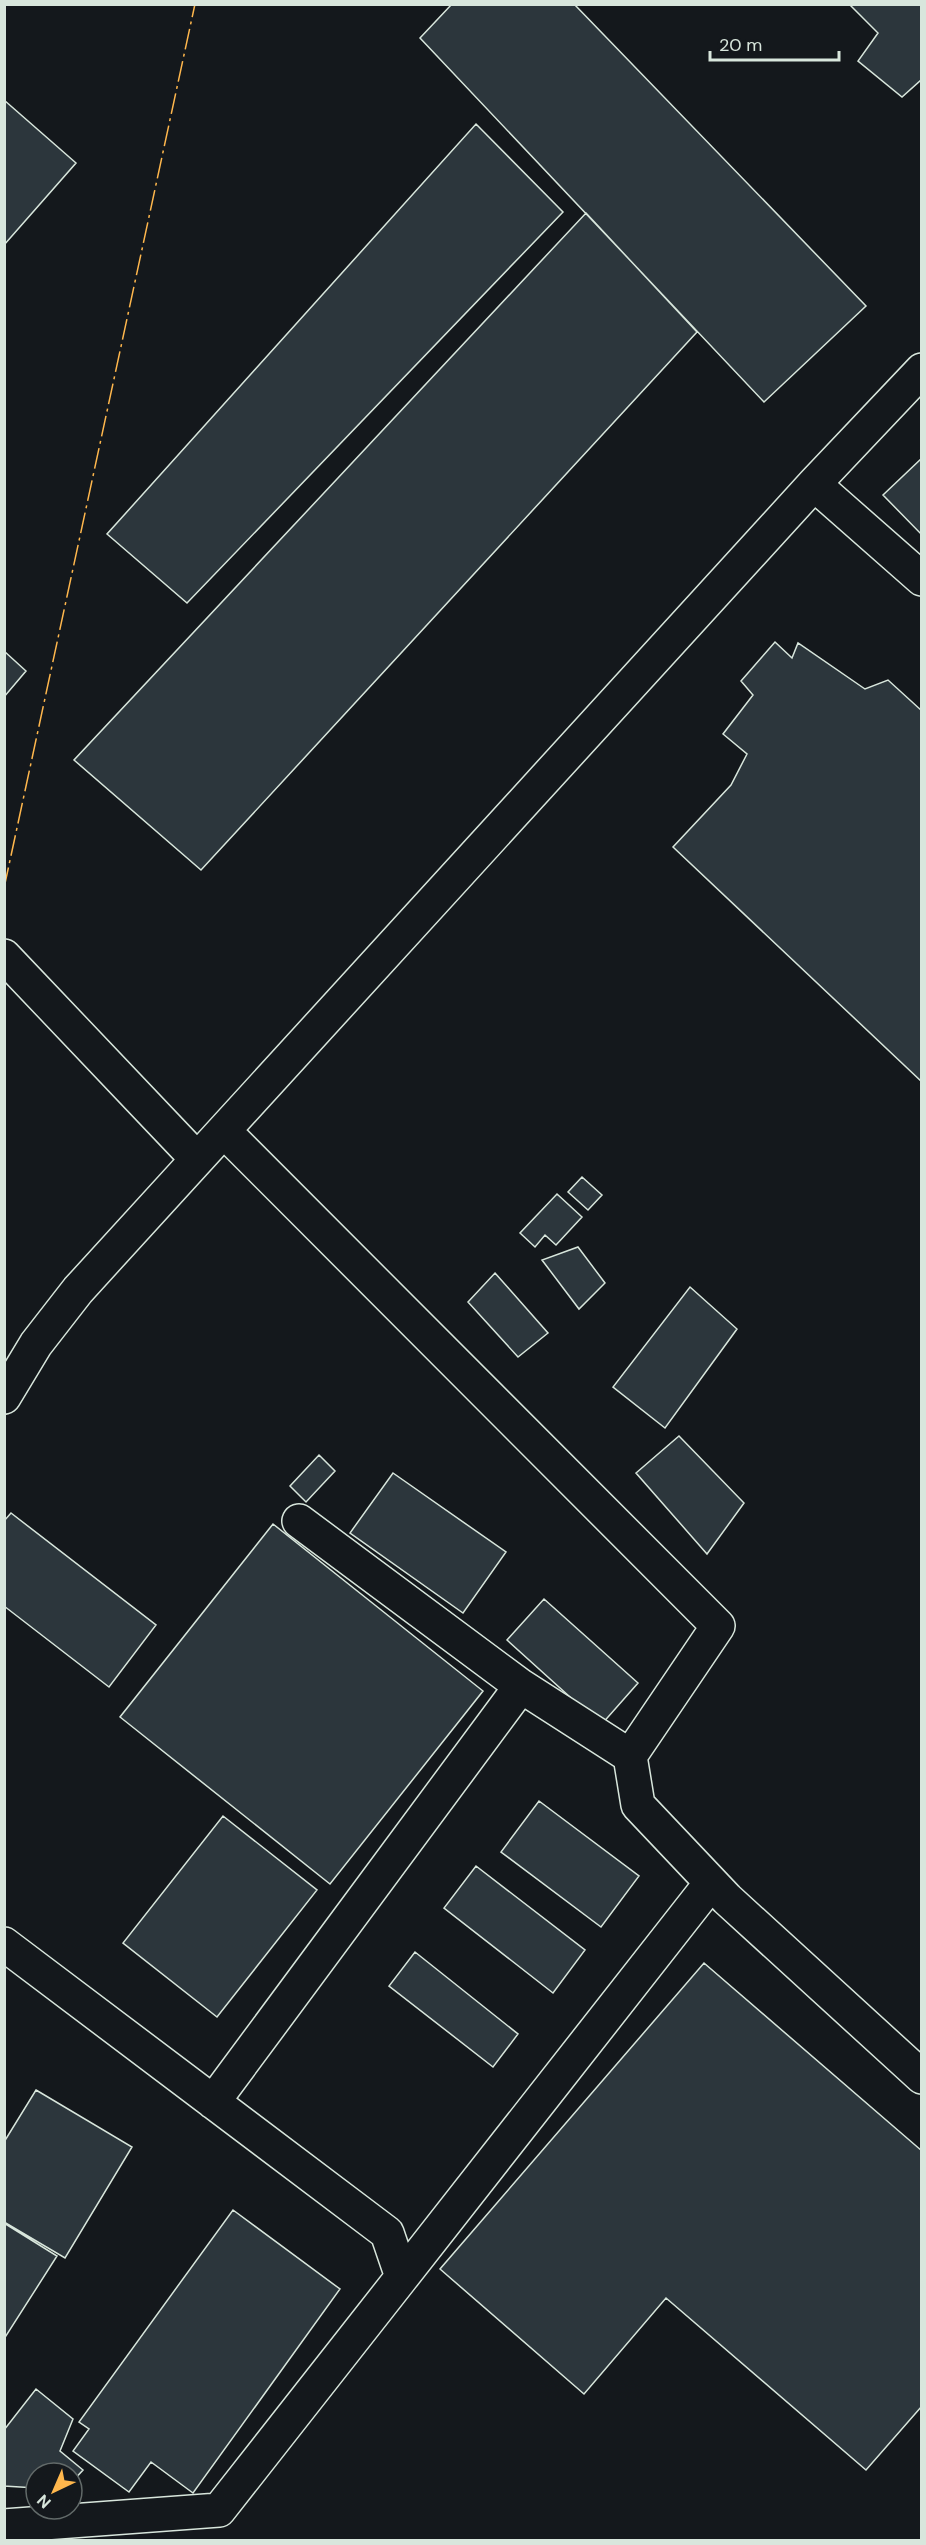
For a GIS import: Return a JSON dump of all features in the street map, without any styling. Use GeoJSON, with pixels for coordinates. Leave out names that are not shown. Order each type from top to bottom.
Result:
{"type":"FeatureCollection","features":[{"type":"Feature","properties":{"kind":"street"},"geometry":{"type":"LineString","coordinates":[[4,1397],[36,1344],[78,1290],[814,484],[921,370]]}},
{"type":"Feature","properties":{"kind":"street"},"geometry":{"type":"LineString","coordinates":[[814,484],[921,579]]}},
{"type":"Feature","properties":{"kind":"street"},"geometry":{"type":"LineString","coordinates":[[4,956],[197,1159]]}},
{"type":"Feature","properties":{"kind":"street"},"geometry":{"type":"LineString","coordinates":[[224,1131],[718,1626],[630,1756],[638,1806],[711,1883],[921,2077]]}},
{"type":"Feature","properties":{"kind":"street"},"geometry":{"type":"LineString","coordinates":[[299,1521],[521,1686],[630,1756]]}},
{"type":"Feature","properties":{"kind":"street"},"geometry":{"type":"LineString","coordinates":[[213,2102],[521,1686]]}},
{"type":"Feature","properties":{"kind":"street"},"geometry":{"type":"LineString","coordinates":[[4,2526],[219,2510],[711,1883]]}},
{"type":"Feature","properties":{"kind":"street"},"geometry":{"type":"LineString","coordinates":[[4,1944],[387,2233],[402,2277]]}},
{"type":"Feature","properties":{"kind":"building"},"geometry":{"type":"Polygon","coordinates":[[[452,4],[574,4],[866,306],[764,402],[420,38],[452,4]]]}},
{"type":"Feature","properties":{"kind":"building"},"geometry":{"type":"Polygon","coordinates":[[[849,4],[922,4],[922,82],[920,81],[902,97],[858,61],[878,33],[849,4]]]}},
{"type":"Feature","properties":{"kind":"building"},"geometry":{"type":"Polygon","coordinates":[[[4,100],[76,163],[4,245],[4,100]]]}},
{"type":"Feature","properties":{"kind":"building"},"geometry":{"type":"Polygon","coordinates":[[[476,124],[563,212],[187,603],[107,534],[476,124]]]}},
{"type":"Feature","properties":{"kind":"building"},"geometry":{"type":"Polygon","coordinates":[[[586,213],[697,332],[201,870],[74,760],[586,213]]]}},
{"type":"Feature","properties":{"kind":"building"},"geometry":{"type":"Polygon","coordinates":[[[922,458],[922,535],[883,495],[922,458]]]}},
{"type":"Feature","properties":{"kind":"building"},"geometry":{"type":"Polygon","coordinates":[[[775,642],[792,658],[798,643],[865,689],[888,680],[922,711],[922,1082],[673,847],[731,785],[747,754],[723,734],[753,695],[741,681],[775,642]]]}},
{"type":"Feature","properties":{"kind":"building"},"geometry":{"type":"Polygon","coordinates":[[[4,651],[26,671],[4,697],[4,651]]]}},
{"type":"Feature","properties":{"kind":"building"},"geometry":{"type":"Polygon","coordinates":[[[582,1177],[602,1195],[588,1210],[568,1192],[582,1177]]]}},
{"type":"Feature","properties":{"kind":"building"},"geometry":{"type":"Polygon","coordinates":[[[557,1194],[582,1217],[556,1245],[545,1235],[535,1247],[520,1233],[557,1194]]]}},
{"type":"Feature","properties":{"kind":"building"},"geometry":{"type":"Polygon","coordinates":[[[578,1247],[605,1283],[579,1309],[542,1260],[578,1247]]]}},
{"type":"Feature","properties":{"kind":"building"},"geometry":{"type":"Polygon","coordinates":[[[495,1273],[548,1333],[518,1357],[468,1302],[495,1273]]]}},
{"type":"Feature","properties":{"kind":"building"},"geometry":{"type":"Polygon","coordinates":[[[690,1287],[737,1329],[665,1428],[613,1387],[690,1287]]]}},
{"type":"Feature","properties":{"kind":"building"},"geometry":{"type":"Polygon","coordinates":[[[679,1436],[744,1503],[707,1554],[636,1473],[679,1436]]]}},
{"type":"Feature","properties":{"kind":"building"},"geometry":{"type":"Polygon","coordinates":[[[319,1455],[335,1471],[306,1502],[290,1486],[319,1455]]]}},
{"type":"Feature","properties":{"kind":"building"},"geometry":{"type":"Polygon","coordinates":[[[393,1473],[506,1552],[463,1613],[350,1533],[393,1473]]]}},
{"type":"Feature","properties":{"kind":"building"},"geometry":{"type":"Polygon","coordinates":[[[11,1513],[156,1625],[109,1687],[4,1606],[4,1521],[11,1513]]]}},
{"type":"Feature","properties":{"kind":"building"},"geometry":{"type":"Polygon","coordinates":[[[273,1524],[483,1691],[330,1884],[120,1717],[273,1524]]]}},
{"type":"Feature","properties":{"kind":"building"},"geometry":{"type":"Polygon","coordinates":[[[544,1599],[638,1683],[601,1725],[507,1640],[544,1599]]]}},
{"type":"Feature","properties":{"kind":"building"},"geometry":{"type":"Polygon","coordinates":[[[539,1801],[639,1876],[601,1927],[501,1852],[539,1801]]]}},
{"type":"Feature","properties":{"kind":"building"},"geometry":{"type":"Polygon","coordinates":[[[223,1816],[317,1890],[217,2017],[123,1943],[223,1816]]]}},
{"type":"Feature","properties":{"kind":"building"},"geometry":{"type":"Polygon","coordinates":[[[476,1866],[585,1950],[553,1993],[444,1908],[476,1866]]]}},
{"type":"Feature","properties":{"kind":"building"},"geometry":{"type":"Polygon","coordinates":[[[415,1952],[518,2034],[493,2067],[389,1986],[415,1952]]]}},
{"type":"Feature","properties":{"kind":"building"},"geometry":{"type":"Polygon","coordinates":[[[704,1963],[922,2151],[922,2406],[866,2470],[666,2298],[584,2394],[440,2269],[704,1963]]]}},
{"type":"Feature","properties":{"kind":"building"},"geometry":{"type":"Polygon","coordinates":[[[36,2090],[132,2147],[65,2258],[4,2222],[4,2142],[36,2090]]]}},
{"type":"Feature","properties":{"kind":"building"},"geometry":{"type":"Polygon","coordinates":[[[233,2210],[340,2289],[193,2493],[151,2462],[129,2492],[73,2451],[89,2429],[79,2422],[233,2210]]]}},
{"type":"Feature","properties":{"kind":"building"},"geometry":{"type":"Polygon","coordinates":[[[4,2223],[57,2256],[4,2339],[4,2223]]]}},
{"type":"Feature","properties":{"kind":"building"},"geometry":{"type":"Polygon","coordinates":[[[36,2389],[73,2419],[60,2451],[72,2461],[24,2461],[24,2487],[4,2486],[4,2430],[36,2389]]]}},
{"type":"Feature","properties":{"kind":"power"},"geometry":{"type":"LineString","coordinates":[[4,888],[195,4]]}}]}
